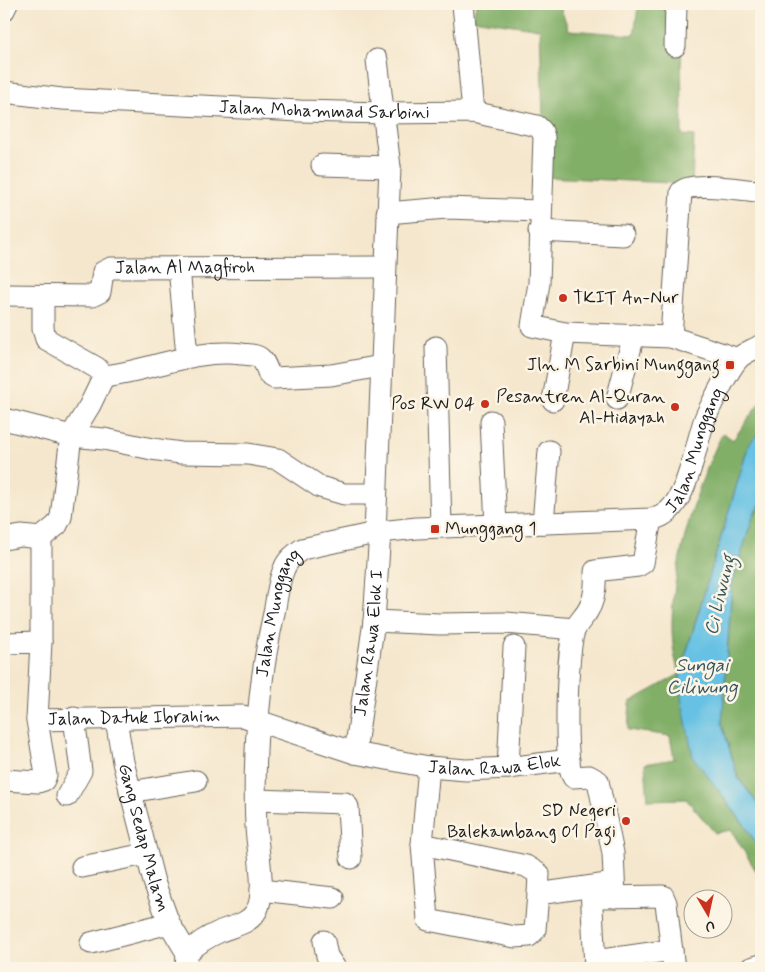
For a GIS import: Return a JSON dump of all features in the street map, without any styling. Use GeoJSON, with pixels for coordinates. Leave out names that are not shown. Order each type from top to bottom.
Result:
{"type":"FeatureCollection","features":[{"type":"Feature","properties":{"kind":"street"},"geometry":{"type":"LineString","coordinates":[[4,10],[7,4]]}},
{"type":"Feature","properties":{"kind":"street"},"geometry":{"type":"LineString","coordinates":[[463,4],[473,112]]}},
{"type":"Feature","properties":{"kind":"street"},"geometry":{"type":"LineString","coordinates":[[675,46],[676,4]]}},
{"type":"Feature","properties":{"kind":"street"},"geometry":{"type":"LineString","coordinates":[[377,60],[390,167],[375,494],[377,532]]}},
{"type":"Feature","properties":{"kind":"street","name":"Jalan Mohammad Sarbini"},"geometry":{"type":"LineString","coordinates":[[4,92],[62,99],[384,114],[473,112],[533,125],[542,131],[543,180],[539,283],[532,326],[565,332],[671,338],[738,359]]}},
{"type":"Feature","properties":{"kind":"street"},"geometry":{"type":"LineString","coordinates":[[322,165],[390,167]]}},
{"type":"Feature","properties":{"kind":"street"},"geometry":{"type":"LineString","coordinates":[[671,338],[680,192],[686,187],[717,187],[757,192]]}},
{"type":"Feature","properties":{"kind":"street"},"geometry":{"type":"LineString","coordinates":[[387,213],[446,208],[623,235]]}},
{"type":"Feature","properties":{"kind":"street"},"geometry":{"type":"LineString","coordinates":[[179,267],[187,356]]}},
{"type":"Feature","properties":{"kind":"street","name":"Jalan Al Magfiroh"},"geometry":{"type":"LineString","coordinates":[[4,295],[95,295],[100,292],[102,274],[108,268],[384,267]]}},
{"type":"Feature","properties":{"kind":"street"},"geometry":{"type":"LineString","coordinates":[[44,296],[43,329],[46,339],[97,368],[104,376]]}},
{"type":"Feature","properties":{"kind":"street"},"geometry":{"type":"LineString","coordinates":[[553,400],[565,332]]}},
{"type":"Feature","properties":{"kind":"street"},"geometry":{"type":"LineString","coordinates":[[617,399],[634,335]]}},
{"type":"Feature","properties":{"kind":"street","name":"Jalan Munggang"},"geometry":{"type":"LineString","coordinates":[[186,960],[199,942],[219,931],[243,923],[255,914],[261,901],[256,800],[255,748],[257,720],[266,649],[284,568],[294,554],[302,549],[377,532],[441,526],[659,519],[669,513],[679,497],[690,469],[706,416],[738,359],[761,345]]}},
{"type":"Feature","properties":{"kind":"street"},"geometry":{"type":"LineString","coordinates":[[436,347],[441,526]]}},
{"type":"Feature","properties":{"kind":"street"},"geometry":{"type":"LineString","coordinates":[[104,376],[119,375],[187,356],[228,352],[253,355],[262,359],[268,375],[274,378],[331,375],[381,366]]}},
{"type":"Feature","properties":{"kind":"street"},"geometry":{"type":"LineString","coordinates":[[4,539],[21,536],[41,538],[58,524],[61,517],[71,436],[90,405],[104,376]]}},
{"type":"Feature","properties":{"kind":"street"},"geometry":{"type":"LineString","coordinates":[[4,419],[71,436],[104,439],[181,453],[248,454],[278,459],[320,487],[344,494],[375,494]]}},
{"type":"Feature","properties":{"kind":"street"},"geometry":{"type":"LineString","coordinates":[[491,421],[496,525]]}},
{"type":"Feature","properties":{"kind":"street"},"geometry":{"type":"LineString","coordinates":[[543,523],[549,451]]}},
{"type":"Feature","properties":{"kind":"street","name":"Jalan Rawa Elok"},"geometry":{"type":"LineString","coordinates":[[257,720],[355,753],[429,767],[466,770],[508,768],[569,760],[569,678],[575,629],[589,609],[594,596],[596,571],[638,566],[643,563],[651,519]]}},
{"type":"Feature","properties":{"kind":"street","name":"Jalan Rawa Elok I"},"geometry":{"type":"LineString","coordinates":[[355,753],[374,621],[377,532]]}},
{"type":"Feature","properties":{"kind":"street","name":"Jalan Datuk Ibrahim"},"geometry":{"type":"LineString","coordinates":[[41,538],[42,642],[37,720],[200,716],[243,716],[257,720]]}},
{"type":"Feature","properties":{"kind":"street"},"geometry":{"type":"LineString","coordinates":[[374,621],[440,624],[506,623],[575,629]]}},
{"type":"Feature","properties":{"kind":"street"},"geometry":{"type":"LineString","coordinates":[[4,644],[42,642]]}},
{"type":"Feature","properties":{"kind":"street"},"geometry":{"type":"LineString","coordinates":[[508,768],[514,647]]}},
{"type":"Feature","properties":{"kind":"street"},"geometry":{"type":"LineString","coordinates":[[67,796],[81,771],[74,718]]}},
{"type":"Feature","properties":{"kind":"street","name":"Gang Sedap Malam"},"geometry":{"type":"LineString","coordinates":[[116,719],[130,792],[145,854],[169,923],[186,960]]}},
{"type":"Feature","properties":{"kind":"street"},"geometry":{"type":"LineString","coordinates":[[4,780],[38,782],[45,778],[37,720]]}},
{"type":"Feature","properties":{"kind":"street"},"geometry":{"type":"LineString","coordinates":[[569,760],[573,777],[589,776],[598,781],[613,853],[614,890]]}},
{"type":"Feature","properties":{"kind":"street"},"geometry":{"type":"LineString","coordinates":[[422,844],[526,866],[539,874],[535,930],[529,936],[515,937],[428,920],[422,844],[429,767]]}},
{"type":"Feature","properties":{"kind":"street"},"geometry":{"type":"LineString","coordinates":[[130,792],[196,781]]}},
{"type":"Feature","properties":{"kind":"street"},"geometry":{"type":"LineString","coordinates":[[256,800],[346,803],[348,807],[350,858]]}},
{"type":"Feature","properties":{"kind":"street"},"geometry":{"type":"LineString","coordinates":[[82,867],[145,854]]}},
{"type":"Feature","properties":{"kind":"street"},"geometry":{"type":"LineString","coordinates":[[261,890],[333,898]]}},
{"type":"Feature","properties":{"kind":"street"},"geometry":{"type":"LineString","coordinates":[[538,894],[614,890],[663,896],[666,903],[673,959],[595,964],[592,892]]}},
{"type":"Feature","properties":{"kind":"street"},"geometry":{"type":"LineString","coordinates":[[92,943],[169,923]]}},
{"type":"Feature","properties":{"kind":"street"},"geometry":{"type":"LineString","coordinates":[[324,941],[327,956],[335,968]]}},
{"type":"Feature","properties":{"kind":"street"},"geometry":{"type":"LineString","coordinates":[[751,968],[761,965]]}},
{"type":"Feature","properties":{"kind":"green space"},"geometry":{"type":"Polygon","coordinates":[[[476,4],[559,4],[569,30],[634,35],[638,7],[681,9],[682,135],[694,136],[692,184],[545,177],[540,29],[473,19],[476,4]]]}},
{"type":"Feature","properties":{"kind":"green space"},"geometry":{"type":"Polygon","coordinates":[[[761,401],[761,430],[749,444],[680,674],[673,649],[672,619],[681,552],[690,517],[712,456],[723,433],[733,440],[761,401]]]}},
{"type":"Feature","properties":{"kind":"green space"},"geometry":{"type":"Polygon","coordinates":[[[761,504],[761,808],[738,777],[722,724],[732,584],[753,516],[761,504]]]}},
{"type":"Feature","properties":{"kind":"green space"},"geometry":{"type":"Polygon","coordinates":[[[680,674],[723,798],[747,828],[761,853],[761,879],[731,830],[715,833],[686,799],[648,800],[645,764],[674,759],[670,736],[628,730],[630,702],[680,674]]]}},
{"type":"Feature","properties":{"kind":"water","name":"Sungai Ciliwung"},"geometry":{"type":"Polygon","coordinates":[[[761,430],[761,503],[754,513],[732,584],[722,724],[738,778],[761,808],[761,853],[747,828],[693,757],[681,697],[680,674],[749,444],[761,430]]]}},
{"type":"Feature","properties":{"kind":"place","name":"TKIT An-Nur"},"geometry":{"type":"Point","coordinates":[563,298]}},
{"type":"Feature","properties":{"kind":"place","name":"Jln. M Sarbini Munggang"},"geometry":{"type":"Point","coordinates":[730,365]}},
{"type":"Feature","properties":{"kind":"place","name":"Pos RW 04"},"geometry":{"type":"Point","coordinates":[485,404]}},
{"type":"Feature","properties":{"kind":"place","name":"Pesantren Al-Quran Al-Hidayah"},"geometry":{"type":"Point","coordinates":[675,407]}},
{"type":"Feature","properties":{"kind":"place","name":"Munggang 1"},"geometry":{"type":"Point","coordinates":[435,529]}},
{"type":"Feature","properties":{"kind":"place","name":"SD Negeri Balekambang 01 Pagi"},"geometry":{"type":"Point","coordinates":[626,821]}},
{"type":"Feature","properties":{"kind":"water label","name":"Ci Liwung"},"geometry":{"type":"Point","coordinates":[720,595]}}]}
